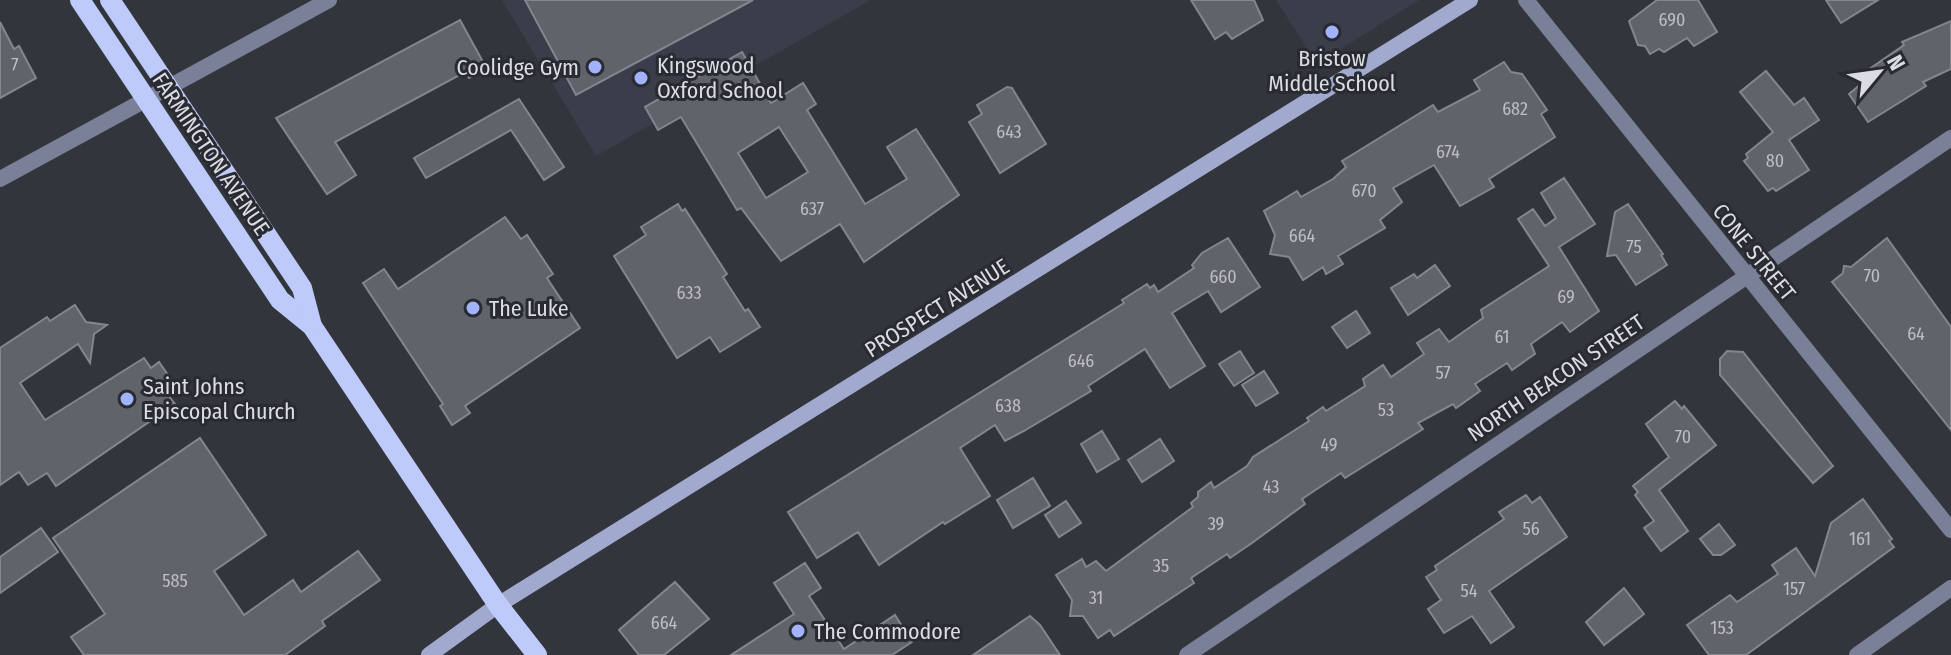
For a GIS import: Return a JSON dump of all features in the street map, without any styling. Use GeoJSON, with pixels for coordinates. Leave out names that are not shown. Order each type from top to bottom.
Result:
{"type":"FeatureCollection","features":[{"type":"Feature","properties":{"kind":"main road","name":"FARMINGTON AVENUE"},"geometry":{"type":"LineString","coordinates":[[80,0],[280,300],[312,326],[498,605],[537,655]]}},
{"type":"Feature","properties":{"kind":"main road","name":"FARMINGTON AVENUE"},"geometry":{"type":"LineString","coordinates":[[110,0],[302,288],[312,326]]}},
{"type":"Feature","properties":{"kind":"main road","name":"PROSPECT AVENUE"},"geometry":{"type":"LineString","coordinates":[[429,655],[498,605],[1470,0]]}},
{"type":"Feature","properties":{"kind":"street"},"geometry":{"type":"LineString","coordinates":[[0,179],[329,0]]}},
{"type":"Feature","properties":{"kind":"street","name":"CONE STREET"},"geometry":{"type":"LineString","coordinates":[[1526,0],[1951,530]]}},
{"type":"Feature","properties":{"kind":"street","name":"NORTH BEACON STREET"},"geometry":{"type":"LineString","coordinates":[[1187,655],[1951,138]]}},
{"type":"Feature","properties":{"kind":"street"},"geometry":{"type":"LineString","coordinates":[[1857,655],[1951,588]]}},
{"type":"Feature","properties":{"kind":"shaded area","name":"Kingswood Oxford School"},"geometry":{"type":"Polygon","coordinates":[[[502,0],[871,0],[596,156],[502,0]]]}},
{"type":"Feature","properties":{"kind":"shaded area","name":"Bristow Middle School"},"geometry":{"type":"Polygon","coordinates":[[[1276,0],[1419,0],[1317,64],[1276,0]]]}},
{"type":"Feature","properties":{"kind":"building","name":"Coolidge Gym"},"geometry":{"type":"Polygon","coordinates":[[[525,0],[753,0],[576,95],[525,0]]]}},
{"type":"Feature","properties":{"kind":"building"},"geometry":{"type":"Polygon","coordinates":[[[1191,0],[1254,0],[1263,20],[1232,39],[1226,32],[1215,39],[1191,0]]]}},
{"type":"Feature","properties":{"kind":"building"},"geometry":{"type":"Polygon","coordinates":[[[1657,0],[1698,0],[1717,32],[1694,46],[1687,38],[1664,52],[1659,49],[1650,54],[1645,46],[1638,45],[1629,21],[1657,0]]]}},
{"type":"Feature","properties":{"kind":"building"},"geometry":{"type":"Polygon","coordinates":[[[1826,0],[1878,0],[1841,23],[1826,0]]]}},
{"type":"Feature","properties":{"kind":"building"},"geometry":{"type":"Polygon","coordinates":[[[460,20],[487,69],[469,78],[465,72],[335,142],[356,175],[327,194],[276,118],[460,20]]]}},
{"type":"Feature","properties":{"kind":"building"},"geometry":{"type":"Polygon","coordinates":[[[1951,21],[1951,69],[1923,82],[1926,86],[1868,122],[1849,94],[1872,75],[1868,70],[1904,45],[1902,42],[1951,21]]]}},
{"type":"Feature","properties":{"kind":"building"},"geometry":{"type":"Polygon","coordinates":[[[0,22],[14,49],[19,46],[36,78],[0,98],[0,22]]]}},
{"type":"Feature","properties":{"kind":"building"},"geometry":{"type":"Polygon","coordinates":[[[742,52],[771,103],[803,83],[816,104],[807,110],[865,204],[907,179],[887,147],[916,129],[959,195],[864,262],[840,224],[781,261],[741,208],[737,210],[681,117],[658,130],[645,107],[742,52]],[[779,127],[738,153],[766,198],[808,172],[779,127]]]}},
{"type":"Feature","properties":{"kind":"building"},"geometry":{"type":"Polygon","coordinates":[[[1504,62],[1511,72],[1522,74],[1547,110],[1541,114],[1555,137],[1489,179],[1494,187],[1460,206],[1434,165],[1393,188],[1402,202],[1380,220],[1385,228],[1338,256],[1343,264],[1326,274],[1323,267],[1303,280],[1289,257],[1270,254],[1275,235],[1264,211],[1297,191],[1301,197],[1333,179],[1346,167],[1342,161],[1433,105],[1438,112],[1480,90],[1474,80],[1504,62]]]}},
{"type":"Feature","properties":{"kind":"building"},"geometry":{"type":"Polygon","coordinates":[[[1766,71],[1794,105],[1804,98],[1819,120],[1789,140],[1809,170],[1776,191],[1773,188],[1768,191],[1744,161],[1748,158],[1746,154],[1773,132],[1740,92],[1766,71]]]}},
{"type":"Feature","properties":{"kind":"building"},"geometry":{"type":"Polygon","coordinates":[[[1007,87],[1012,88],[1046,144],[1000,173],[969,122],[982,114],[977,105],[1007,87]]]}},
{"type":"Feature","properties":{"kind":"building"},"geometry":{"type":"Polygon","coordinates":[[[519,99],[564,167],[544,180],[511,130],[426,178],[414,158],[519,99]]]}},
{"type":"Feature","properties":{"kind":"building"},"geometry":{"type":"Polygon","coordinates":[[[1564,178],[1595,224],[1559,247],[1599,311],[1570,332],[1562,322],[1531,344],[1535,354],[1512,370],[1507,363],[1475,384],[1480,391],[1456,408],[1453,404],[1418,423],[1423,429],[1345,478],[1341,473],[1302,499],[1305,504],[1252,543],[1230,558],[1227,554],[1191,578],[1194,583],[1114,636],[1110,630],[1098,638],[1083,616],[1070,616],[1072,600],[1056,575],[1082,559],[1086,567],[1096,561],[1106,571],[1193,507],[1191,503],[1198,497],[1198,492],[1211,482],[1214,488],[1247,466],[1253,457],[1309,421],[1307,418],[1323,407],[1326,411],[1365,386],[1363,379],[1383,365],[1391,377],[1424,354],[1417,343],[1439,329],[1449,342],[1483,318],[1481,310],[1549,266],[1518,219],[1533,209],[1545,226],[1556,218],[1541,193],[1564,178]]]}},
{"type":"Feature","properties":{"kind":"building"},"geometry":{"type":"Polygon","coordinates":[[[678,204],[682,211],[685,209],[727,274],[723,277],[745,311],[748,309],[760,327],[720,352],[710,337],[677,358],[614,256],[646,235],[641,227],[678,204]]]}},
{"type":"Feature","properties":{"kind":"building"},"geometry":{"type":"Polygon","coordinates":[[[1628,204],[1663,254],[1667,265],[1636,285],[1616,255],[1607,256],[1615,212],[1628,204]]]}},
{"type":"Feature","properties":{"kind":"building","name":"The Luke"},"geometry":{"type":"Polygon","coordinates":[[[505,217],[521,239],[527,235],[553,274],[547,278],[580,328],[465,406],[470,413],[452,425],[440,406],[443,404],[363,283],[384,269],[398,289],[505,217]]]}},
{"type":"Feature","properties":{"kind":"building"},"geometry":{"type":"Polygon","coordinates":[[[1228,238],[1260,287],[1221,312],[1208,291],[1172,313],[1205,366],[1170,388],[1145,349],[1088,386],[1091,391],[1024,431],[1005,441],[995,425],[960,448],[990,496],[945,524],[943,522],[879,565],[858,532],[817,558],[788,512],[1124,303],[1122,300],[1147,284],[1150,288],[1154,285],[1158,292],[1194,268],[1192,265],[1202,253],[1228,238]]]}},
{"type":"Feature","properties":{"kind":"building"},"geometry":{"type":"Polygon","coordinates":[[[1887,238],[1951,327],[1951,430],[1832,282],[1843,273],[1844,266],[1851,267],[1887,238]]]}},
{"type":"Feature","properties":{"kind":"building"},"geometry":{"type":"Polygon","coordinates":[[[1435,265],[1450,286],[1408,315],[1391,288],[1414,274],[1417,278],[1435,265]]]}},
{"type":"Feature","properties":{"kind":"building","name":"Saint Johns Episcopal Church"},"geometry":{"type":"Polygon","coordinates":[[[75,305],[86,322],[107,325],[94,334],[90,363],[78,344],[20,383],[45,420],[144,358],[151,368],[159,362],[177,388],[168,395],[175,404],[56,486],[47,473],[28,485],[19,472],[0,485],[0,348],[47,317],[50,321],[75,305]]]}},
{"type":"Feature","properties":{"kind":"building"},"geometry":{"type":"Polygon","coordinates":[[[1356,311],[1370,333],[1347,348],[1332,327],[1356,311]]]}},
{"type":"Feature","properties":{"kind":"building"},"geometry":{"type":"Polygon","coordinates":[[[1240,351],[1254,373],[1234,386],[1219,364],[1240,351]]]}},
{"type":"Feature","properties":{"kind":"building"},"geometry":{"type":"Polygon","coordinates":[[[1727,351],[1743,352],[1833,466],[1813,483],[1720,375],[1720,359],[1727,351]]]}},
{"type":"Feature","properties":{"kind":"building"},"geometry":{"type":"Polygon","coordinates":[[[1264,371],[1278,393],[1256,406],[1242,385],[1264,371]]]}},
{"type":"Feature","properties":{"kind":"building"},"geometry":{"type":"Polygon","coordinates":[[[1675,401],[1682,409],[1684,406],[1716,445],[1659,490],[1688,531],[1661,551],[1644,528],[1654,521],[1635,495],[1638,492],[1633,486],[1669,457],[1646,424],[1675,401]]]}},
{"type":"Feature","properties":{"kind":"building"},"geometry":{"type":"Polygon","coordinates":[[[1102,431],[1119,459],[1097,472],[1081,444],[1102,431]]]}},
{"type":"Feature","properties":{"kind":"building"},"geometry":{"type":"Polygon","coordinates":[[[200,438],[266,535],[214,571],[244,615],[293,580],[301,592],[358,551],[380,580],[322,621],[325,626],[285,655],[84,655],[71,637],[105,614],[53,538],[200,438]]]}},
{"type":"Feature","properties":{"kind":"building"},"geometry":{"type":"Polygon","coordinates":[[[1160,439],[1174,461],[1142,482],[1128,460],[1160,439]]]}},
{"type":"Feature","properties":{"kind":"building"},"geometry":{"type":"Polygon","coordinates":[[[1033,478],[1050,506],[1013,528],[997,500],[1033,478]]]}},
{"type":"Feature","properties":{"kind":"building"},"geometry":{"type":"Polygon","coordinates":[[[1526,495],[1532,503],[1540,497],[1567,537],[1489,591],[1514,627],[1491,643],[1472,616],[1444,633],[1428,609],[1441,600],[1426,577],[1437,570],[1435,566],[1504,519],[1499,512],[1526,495]]]}},
{"type":"Feature","properties":{"kind":"building"},"geometry":{"type":"Polygon","coordinates":[[[1863,499],[1892,539],[1889,541],[1894,547],[1746,655],[1709,655],[1687,625],[1730,595],[1737,602],[1778,574],[1772,565],[1796,548],[1815,576],[1831,523],[1863,499]]]}},
{"type":"Feature","properties":{"kind":"building"},"geometry":{"type":"Polygon","coordinates":[[[1066,501],[1081,523],[1059,537],[1045,515],[1066,501]]]}},
{"type":"Feature","properties":{"kind":"building"},"geometry":{"type":"Polygon","coordinates":[[[1719,524],[1735,545],[1721,555],[1713,555],[1700,539],[1719,524]]]}},
{"type":"Feature","properties":{"kind":"building"},"geometry":{"type":"Polygon","coordinates":[[[41,528],[58,552],[0,593],[0,557],[41,528]]]}},
{"type":"Feature","properties":{"kind":"building"},"geometry":{"type":"Polygon","coordinates":[[[805,563],[821,588],[809,596],[844,649],[895,615],[912,642],[892,655],[731,655],[794,614],[774,583],[805,563]]]}},
{"type":"Feature","properties":{"kind":"building"},"geometry":{"type":"Polygon","coordinates":[[[675,582],[709,619],[664,655],[639,655],[619,630],[675,582]]]}},
{"type":"Feature","properties":{"kind":"building"},"geometry":{"type":"Polygon","coordinates":[[[1624,588],[1644,614],[1604,645],[1586,622],[1624,588]]]}},
{"type":"Feature","properties":{"kind":"building"},"geometry":{"type":"Polygon","coordinates":[[[1030,616],[1040,625],[1060,655],[973,655],[1030,616]]]}},
{"type":"Feature","properties":{"kind":"place","name":"Bristow Middle School"},"geometry":{"type":"Point","coordinates":[1332,32]}},
{"type":"Feature","properties":{"kind":"place","name":"Coolidge Gym"},"geometry":{"type":"Point","coordinates":[595,67]}},
{"type":"Feature","properties":{"kind":"place","name":"Kingswood Oxford School"},"geometry":{"type":"Point","coordinates":[641,78]}},
{"type":"Feature","properties":{"kind":"place","name":"The Luke"},"geometry":{"type":"Point","coordinates":[473,308]}},
{"type":"Feature","properties":{"kind":"place","name":"Saint Johns Episcopal Church"},"geometry":{"type":"Point","coordinates":[127,399]}},
{"type":"Feature","properties":{"kind":"place","name":"The Commodore"},"geometry":{"type":"Point","coordinates":[798,631]}}]}
